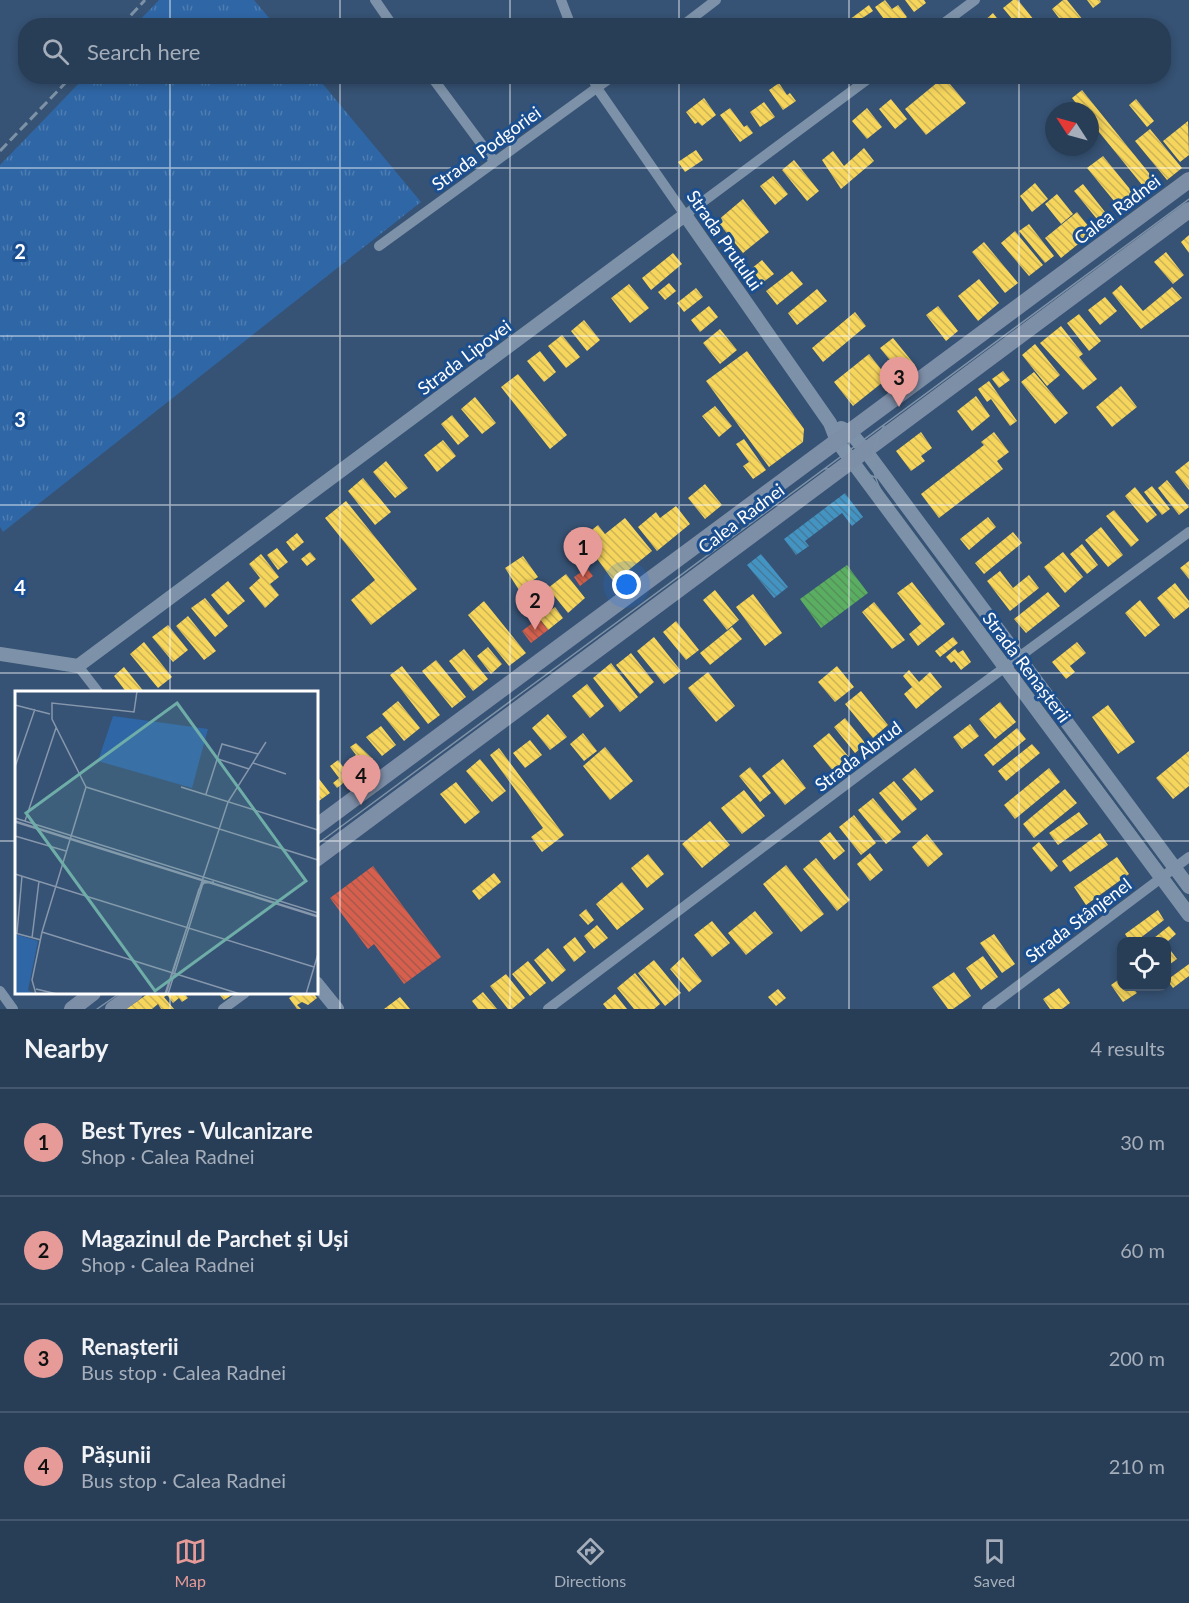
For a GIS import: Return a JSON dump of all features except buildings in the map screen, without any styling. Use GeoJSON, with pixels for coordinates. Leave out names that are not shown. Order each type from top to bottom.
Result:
{"type":"FeatureCollection","features":[{"type":"Feature","properties":{"kind":"main road","name":"Calea Radnei"},"geometry":{"type":"LineString","coordinates":[[318,826],[1189,180]]}},
{"type":"Feature","properties":{"kind":"main road","name":"Calea Radnei"},"geometry":{"type":"LineString","coordinates":[[318,858],[1189,210]]}},
{"type":"Feature","properties":{"kind":"main road"},"geometry":{"type":"LineString","coordinates":[[72,1009],[92,994]]}},
{"type":"Feature","properties":{"kind":"main road"},"geometry":{"type":"LineString","coordinates":[[113,1009],[134,994]]}},
{"type":"Feature","properties":{"kind":"street"},"geometry":{"type":"LineString","coordinates":[[375,0],[387,18]]}},
{"type":"Feature","properties":{"kind":"street"},"geometry":{"type":"LineString","coordinates":[[561,0],[568,18]]}},
{"type":"Feature","properties":{"kind":"street"},"geometry":{"type":"LineString","coordinates":[[692,18],[716,0]]}},
{"type":"Feature","properties":{"kind":"street"},"geometry":{"type":"LineString","coordinates":[[951,18],[975,0]]}},
{"type":"Feature","properties":{"kind":"street"},"geometry":{"type":"LineString","coordinates":[[437,84],[494,161]]}},
{"type":"Feature","properties":{"kind":"street","name":"Strada Prutului"},"geometry":{"type":"LineString","coordinates":[[595,84],[830,423],[844,437]]}},
{"type":"Feature","properties":{"kind":"street","name":"Strada Podgoriei"},"geometry":{"type":"LineString","coordinates":[[379,246],[602,84]]}},
{"type":"Feature","properties":{"kind":"street","name":"Strada Lipovei"},"geometry":{"type":"LineString","coordinates":[[78,666],[861,84]]}},
{"type":"Feature","properties":{"kind":"street","name":"Strada Renașterii"},"geometry":{"type":"LineString","coordinates":[[844,437],[865,450],[1189,886]]}},
{"type":"Feature","properties":{"kind":"street","name":"Strada Renașterii"},"geometry":{"type":"LineString","coordinates":[[844,437],[851,460],[1189,915]]}},
{"type":"Feature","properties":{"kind":"street","name":"Strada Abrud"},"geometry":{"type":"LineString","coordinates":[[548,1009],[1189,532]]}},
{"type":"Feature","properties":{"kind":"street"},"geometry":{"type":"LineString","coordinates":[[0,654],[78,666],[97,691]]}},
{"type":"Feature","properties":{"kind":"street","name":"Strada Stânjenel"},"geometry":{"type":"LineString","coordinates":[[987,1009],[1189,857]]}},
{"type":"Feature","properties":{"kind":"street"},"geometry":{"type":"LineString","coordinates":[[318,985],[337,1009]]}},
{"type":"Feature","properties":{"kind":"street"},"geometry":{"type":"LineString","coordinates":[[0,991],[13,1009]]}},
{"type":"Feature","properties":{"kind":"street"},"geometry":{"type":"LineString","coordinates":[[223,1009],[244,994]]}},
{"type":"Feature","properties":{"kind":"green space"},"geometry":{"type":"Polygon","coordinates":[[[159,0],[254,0],[269,18],[142,18],[159,0]]]}},
{"type":"Feature","properties":{"kind":"green space"},"geometry":{"type":"Polygon","coordinates":[[[78,84],[323,84],[421,202],[3,532],[0,527],[0,165],[78,84]]]}},
{"type":"Feature","properties":{"kind":"tram line"},"geometry":{"type":"LineString","coordinates":[[318,844],[1189,199]]}},
{"type":"Feature","properties":{"kind":"tram line"},"geometry":{"type":"LineString","coordinates":[[884,426],[873,452],[875,477],[883,494],[1189,904]]}},
{"type":"Feature","properties":{"kind":"tram line"},"geometry":{"type":"LineString","coordinates":[[825,469],[852,468],[877,478]]}},
{"type":"Feature","properties":{"kind":"tram line"},"geometry":{"type":"LineString","coordinates":[[97,1009],[119,994]]}},
{"type":"Feature","properties":{"kind":"railway"},"geometry":{"type":"LineString","coordinates":[[128,18],[145,0]]}},
{"type":"Feature","properties":{"kind":"railway"},"geometry":{"type":"LineString","coordinates":[[0,151],[64,84]]}},
{"type":"Feature","properties":{"kind":"place","name":"Renașterii"},"geometry":{"type":"Point","coordinates":[899,407]}},
{"type":"Feature","properties":{"kind":"place","name":"Best Tyres - Vulcanizare"},"geometry":{"type":"Point","coordinates":[583,577]}},
{"type":"Feature","properties":{"kind":"place","name":"Magazinul de Parchet și Uși"},"geometry":{"type":"Point","coordinates":[535,630]}},
{"type":"Feature","properties":{"kind":"place","name":"Pășunii"},"geometry":{"type":"Point","coordinates":[361,805]}}]}
